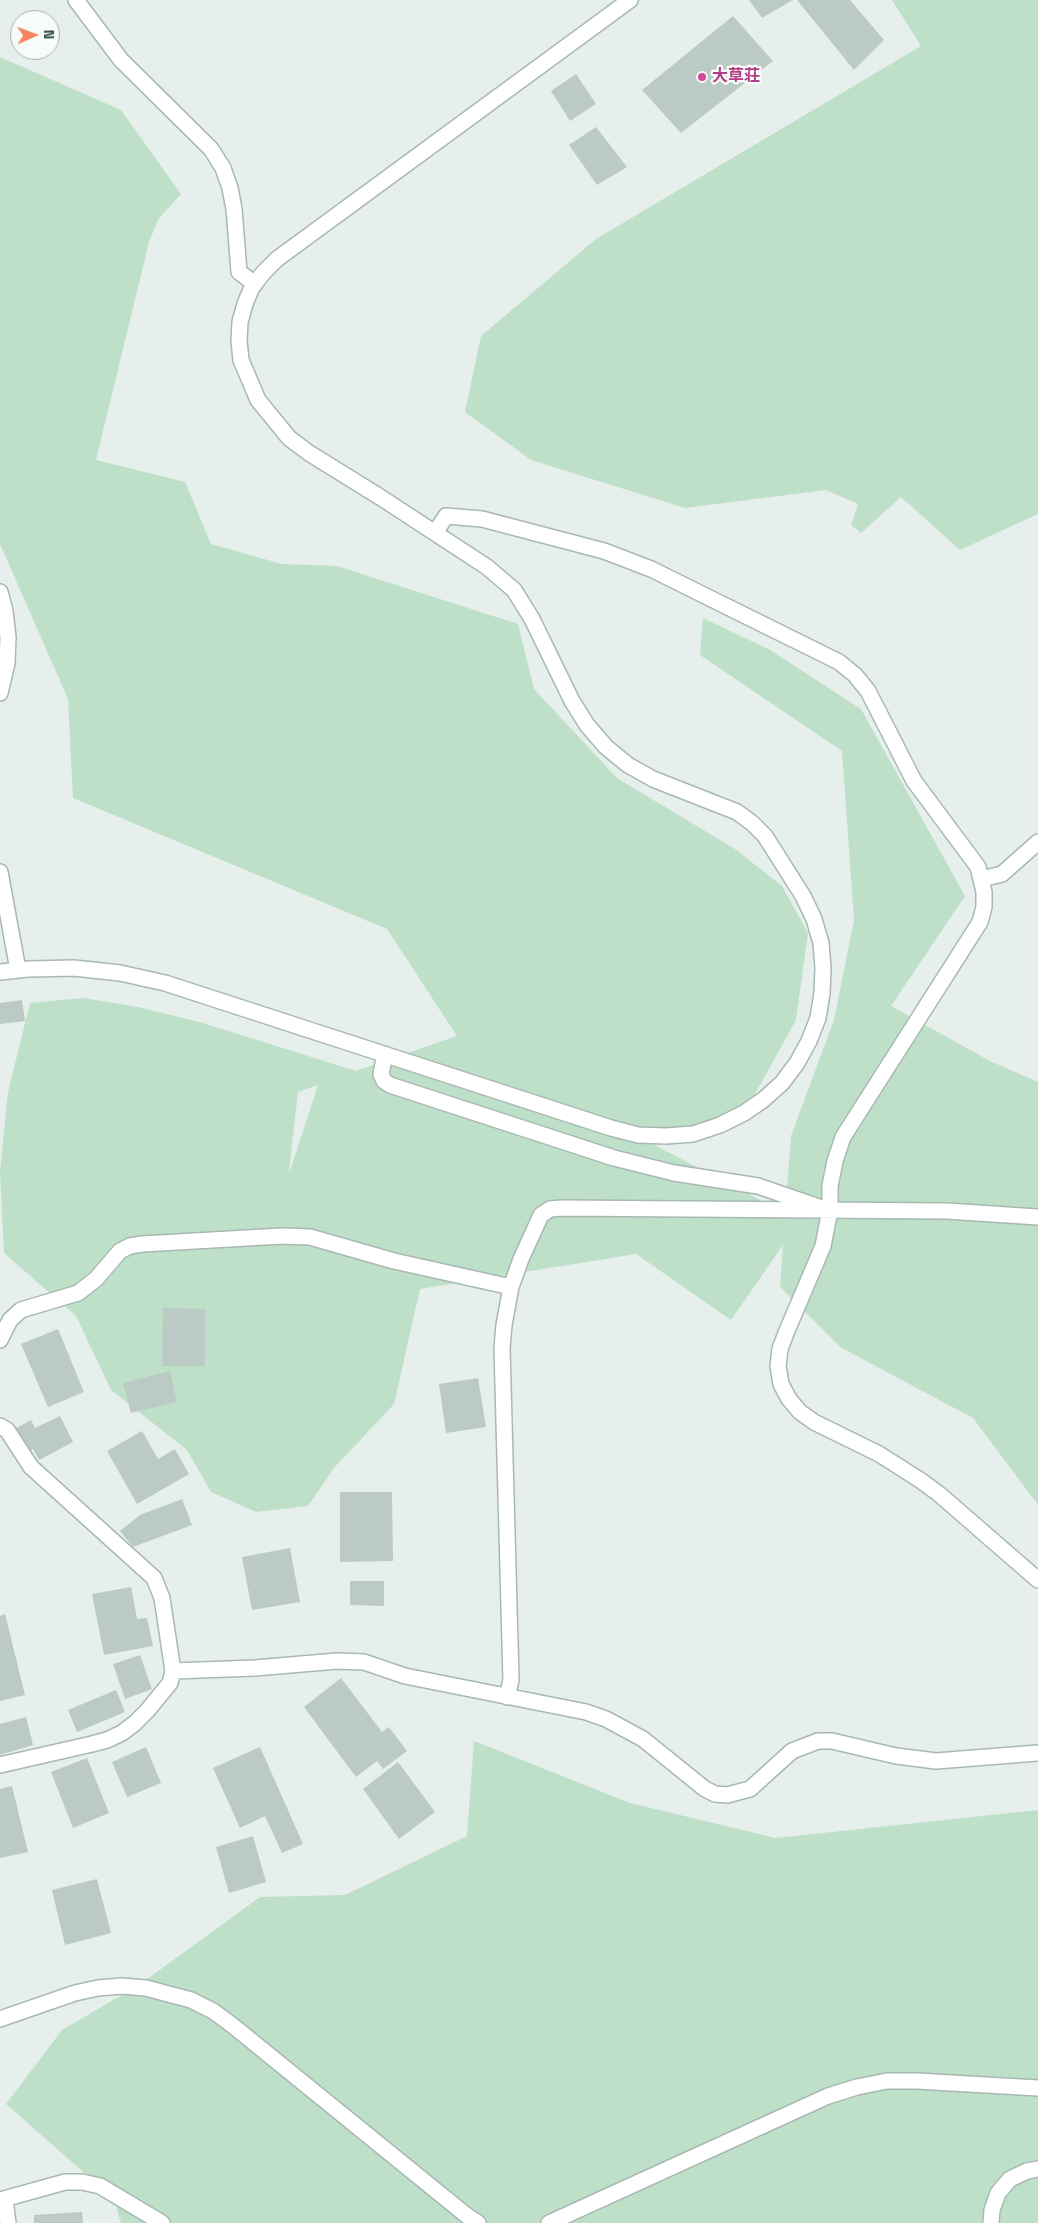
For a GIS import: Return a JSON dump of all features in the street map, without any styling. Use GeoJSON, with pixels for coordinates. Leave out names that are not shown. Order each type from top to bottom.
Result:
{"type":"FeatureCollection","features":[{"type":"Feature","properties":{"kind":"street"},"geometry":{"type":"LineString","coordinates":[[76,0],[121,60],[212,149],[223,168],[230,188],[234,209],[238,272],[255,284]]}},
{"type":"Feature","properties":{"kind":"street"},"geometry":{"type":"LineString","coordinates":[[0,972],[74,968],[120,973],[165,983],[611,1128],[638,1135],[666,1136],[693,1134],[720,1125],[744,1113],[782,1083],[797,1063],[809,1041],[818,1018],[823,968],[821,943],[814,919],[803,896],[765,836],[737,812],[653,780],[628,765],[606,747],[587,725],[572,701],[532,620],[514,590],[487,567],[435,532],[309,454],[289,438],[258,400],[247,378],[241,360],[240,322],[245,304],[255,284],[277,259],[630,0]]}},
{"type":"Feature","properties":{"kind":"street"},"geometry":{"type":"LineString","coordinates":[[435,532],[446,516],[482,518],[604,551],[651,570],[838,662],[855,675],[868,691],[914,781],[944,823],[972,856],[982,879],[984,907],[980,922],[843,1138],[835,1161],[830,1186],[830,1210],[823,1246],[780,1349],[778,1366],[781,1384],[789,1399],[800,1412],[814,1422],[879,1454],[920,1480],[1038,1580]]}},
{"type":"Feature","properties":{"kind":"street"},"geometry":{"type":"LineString","coordinates":[[0,592],[5,611],[8,637],[6,663],[0,693]]}},
{"type":"Feature","properties":{"kind":"street"},"geometry":{"type":"LineString","coordinates":[[982,879],[1002,874],[1038,842]]}},
{"type":"Feature","properties":{"kind":"street"},"geometry":{"type":"LineString","coordinates":[[0,872],[18,970]]}},
{"type":"Feature","properties":{"kind":"street"},"geometry":{"type":"LineString","coordinates":[[385,1054],[380,1074],[384,1081],[390,1085],[622,1160],[674,1173],[758,1186],[830,1210]]}},
{"type":"Feature","properties":{"kind":"street"},"geometry":{"type":"LineString","coordinates":[[507,1697],[511,1680],[502,1348],[511,1287],[535,1225],[541,1215],[550,1209],[830,1210],[947,1211],[1038,1217]]}},
{"type":"Feature","properties":{"kind":"street"},"geometry":{"type":"LineString","coordinates":[[0,1340],[10,1320],[21,1310],[78,1293],[96,1279],[120,1251],[130,1246],[142,1244],[282,1236],[310,1237],[394,1261],[511,1287]]}},
{"type":"Feature","properties":{"kind":"street"},"geometry":{"type":"LineString","coordinates":[[0,1426],[7,1430],[31,1467],[154,1578],[162,1598],[174,1671],[170,1683],[146,1711],[122,1733],[99,1742],[0,1765]]}},
{"type":"Feature","properties":{"kind":"street"},"geometry":{"type":"LineString","coordinates":[[174,1671],[350,1660],[377,1666],[405,1676],[586,1712],[606,1718],[643,1739],[704,1789],[715,1794],[727,1796],[750,1789],[792,1751],[818,1741],[832,1741],[896,1756],[936,1761],[1038,1753]]}},
{"type":"Feature","properties":{"kind":"street"},"geometry":{"type":"LineString","coordinates":[[0,2019],[75,1992],[98,1988],[122,1986],[146,1988],[191,2000],[213,2011],[232,2025],[478,2223]]}},
{"type":"Feature","properties":{"kind":"street"},"geometry":{"type":"LineString","coordinates":[[549,2223],[828,2096],[857,2087],[887,2081],[917,2080],[1038,2088]]}},
{"type":"Feature","properties":{"kind":"street"},"geometry":{"type":"LineString","coordinates":[[991,2223],[992,2210],[998,2193],[1010,2179],[1027,2171],[1038,2169]]}},
{"type":"Feature","properties":{"kind":"street"},"geometry":{"type":"LineString","coordinates":[[8,2223],[2,2199],[65,2182],[82,2182],[100,2186],[162,2223]]}},
{"type":"Feature","properties":{"kind":"green space"},"geometry":{"type":"Polygon","coordinates":[[[892,0],[1038,0],[1038,514],[960,550],[901,497],[861,533],[851,525],[858,504],[826,490],[685,508],[531,460],[465,412],[481,336],[596,239],[921,46],[892,0]]]}},
{"type":"Feature","properties":{"kind":"green space"},"geometry":{"type":"Polygon","coordinates":[[[0,57],[121,110],[181,194],[159,218],[149,242],[96,460],[185,482],[211,544],[282,564],[337,566],[518,624],[534,689],[617,778],[735,849],[782,886],[808,933],[796,1020],[754,1096],[720,1126],[639,1137],[785,1213],[791,1136],[834,1020],[854,920],[842,751],[700,655],[703,618],[770,650],[861,709],[965,896],[891,1006],[990,1061],[1038,1082],[1038,1505],[973,1418],[840,1347],[780,1287],[783,1245],[731,1320],[636,1254],[420,1289],[394,1404],[334,1468],[308,1506],[256,1512],[211,1492],[187,1450],[111,1390],[76,1316],[4,1253],[0,1173],[8,1092],[30,1003],[83,998],[138,1007],[203,1023],[356,1071],[457,1036],[387,929],[73,798],[68,699],[0,544],[0,57]],[[318,1085],[298,1092],[290,1171],[318,1085]]]}},
{"type":"Feature","properties":{"kind":"green space"},"geometry":{"type":"Polygon","coordinates":[[[474,1741],[630,1803],[776,1838],[1038,1810],[1038,2223],[121,2223],[114,2199],[6,2104],[62,2030],[139,1985],[260,1897],[345,1895],[467,1836],[474,1741]]]}},
{"type":"Feature","properties":{"kind":"building"},"geometry":{"type":"Polygon","coordinates":[[[749,0],[793,0],[762,18],[749,0]]]}},
{"type":"Feature","properties":{"kind":"building"},"geometry":{"type":"Polygon","coordinates":[[[797,0],[850,0],[884,40],[854,70],[797,0]]]}},
{"type":"Feature","properties":{"kind":"building"},"geometry":{"type":"Polygon","coordinates":[[[733,16],[773,61],[681,133],[642,90],[733,16]]]}},
{"type":"Feature","properties":{"kind":"building"},"geometry":{"type":"Polygon","coordinates":[[[576,74],[596,104],[570,121],[551,91],[576,74]]]}},
{"type":"Feature","properties":{"kind":"building"},"geometry":{"type":"Polygon","coordinates":[[[596,127],[627,167],[597,185],[569,145],[596,127]]]}},
{"type":"Feature","properties":{"kind":"building"},"geometry":{"type":"Polygon","coordinates":[[[22,1000],[25,1021],[0,1024],[0,1003],[22,1000]]]}},
{"type":"Feature","properties":{"kind":"building"},"geometry":{"type":"Polygon","coordinates":[[[163,1308],[205,1309],[205,1366],[162,1366],[163,1308]]]}},
{"type":"Feature","properties":{"kind":"building"},"geometry":{"type":"Polygon","coordinates":[[[58,1329],[84,1392],[48,1407],[21,1344],[58,1329]]]}},
{"type":"Feature","properties":{"kind":"building"},"geometry":{"type":"Polygon","coordinates":[[[170,1371],[177,1402],[131,1413],[123,1383],[170,1371]]]}},
{"type":"Feature","properties":{"kind":"building"},"geometry":{"type":"Polygon","coordinates":[[[478,1378],[486,1427],[446,1433],[439,1384],[478,1378]]]}},
{"type":"Feature","properties":{"kind":"building"},"geometry":{"type":"Polygon","coordinates":[[[60,1416],[73,1442],[39,1460],[33,1449],[24,1455],[11,1431],[31,1420],[35,1428],[60,1416]]]}},
{"type":"Feature","properties":{"kind":"building"},"geometry":{"type":"Polygon","coordinates":[[[142,1431],[158,1459],[175,1449],[189,1474],[137,1504],[107,1451],[142,1431]]]}},
{"type":"Feature","properties":{"kind":"building"},"geometry":{"type":"Polygon","coordinates":[[[340,1492],[392,1492],[393,1561],[340,1562],[340,1492]]]}},
{"type":"Feature","properties":{"kind":"building"},"geometry":{"type":"Polygon","coordinates":[[[182,1499],[192,1525],[133,1547],[120,1531],[140,1515],[182,1499]]]}},
{"type":"Feature","properties":{"kind":"building"},"geometry":{"type":"Polygon","coordinates":[[[290,1548],[300,1602],[252,1610],[242,1557],[290,1548]]]}},
{"type":"Feature","properties":{"kind":"building"},"geometry":{"type":"Polygon","coordinates":[[[350,1581],[384,1581],[384,1606],[350,1605],[350,1581]]]}},
{"type":"Feature","properties":{"kind":"building"},"geometry":{"type":"Polygon","coordinates":[[[131,1587],[137,1619],[147,1618],[153,1646],[104,1655],[92,1594],[131,1587]]]}},
{"type":"Feature","properties":{"kind":"building"},"geometry":{"type":"Polygon","coordinates":[[[5,1614],[25,1695],[0,1701],[0,1616],[5,1614]]]}},
{"type":"Feature","properties":{"kind":"building"},"geometry":{"type":"Polygon","coordinates":[[[140,1655],[152,1689],[125,1699],[113,1664],[140,1655]]]}},
{"type":"Feature","properties":{"kind":"building"},"geometry":{"type":"Polygon","coordinates":[[[341,1678],[382,1732],[389,1727],[407,1751],[383,1769],[377,1761],[356,1777],[304,1707],[341,1678]]]}},
{"type":"Feature","properties":{"kind":"building"},"geometry":{"type":"Polygon","coordinates":[[[116,1690],[125,1712],[77,1732],[68,1710],[116,1690]]]}},
{"type":"Feature","properties":{"kind":"building"},"geometry":{"type":"Polygon","coordinates":[[[26,1717],[33,1745],[0,1755],[0,1724],[26,1717]]]}},
{"type":"Feature","properties":{"kind":"building"},"geometry":{"type":"Polygon","coordinates":[[[146,1747],[161,1783],[127,1797],[112,1762],[146,1747]]]}},
{"type":"Feature","properties":{"kind":"building"},"geometry":{"type":"Polygon","coordinates":[[[260,1747],[303,1844],[282,1853],[265,1816],[240,1828],[213,1768],[260,1747]]]}},
{"type":"Feature","properties":{"kind":"building"},"geometry":{"type":"Polygon","coordinates":[[[87,1758],[109,1813],[73,1828],[51,1772],[87,1758]]]}},
{"type":"Feature","properties":{"kind":"building"},"geometry":{"type":"Polygon","coordinates":[[[398,1762],[435,1812],[399,1839],[363,1789],[398,1762]]]}},
{"type":"Feature","properties":{"kind":"building"},"geometry":{"type":"Polygon","coordinates":[[[12,1786],[28,1852],[0,1858],[0,1789],[12,1786]]]}},
{"type":"Feature","properties":{"kind":"building"},"geometry":{"type":"Polygon","coordinates":[[[253,1836],[266,1882],[229,1893],[216,1847],[253,1836]]]}},
{"type":"Feature","properties":{"kind":"building"},"geometry":{"type":"Polygon","coordinates":[[[97,1879],[111,1933],[65,1945],[52,1890],[97,1879]]]}},
{"type":"Feature","properties":{"kind":"building"},"geometry":{"type":"Polygon","coordinates":[[[82,2212],[83,2223],[34,2223],[34,2215],[82,2212]]]}},
{"type":"Feature","properties":{"kind":"place","name":"大草荘"},"geometry":{"type":"Point","coordinates":[702,77]}}]}
